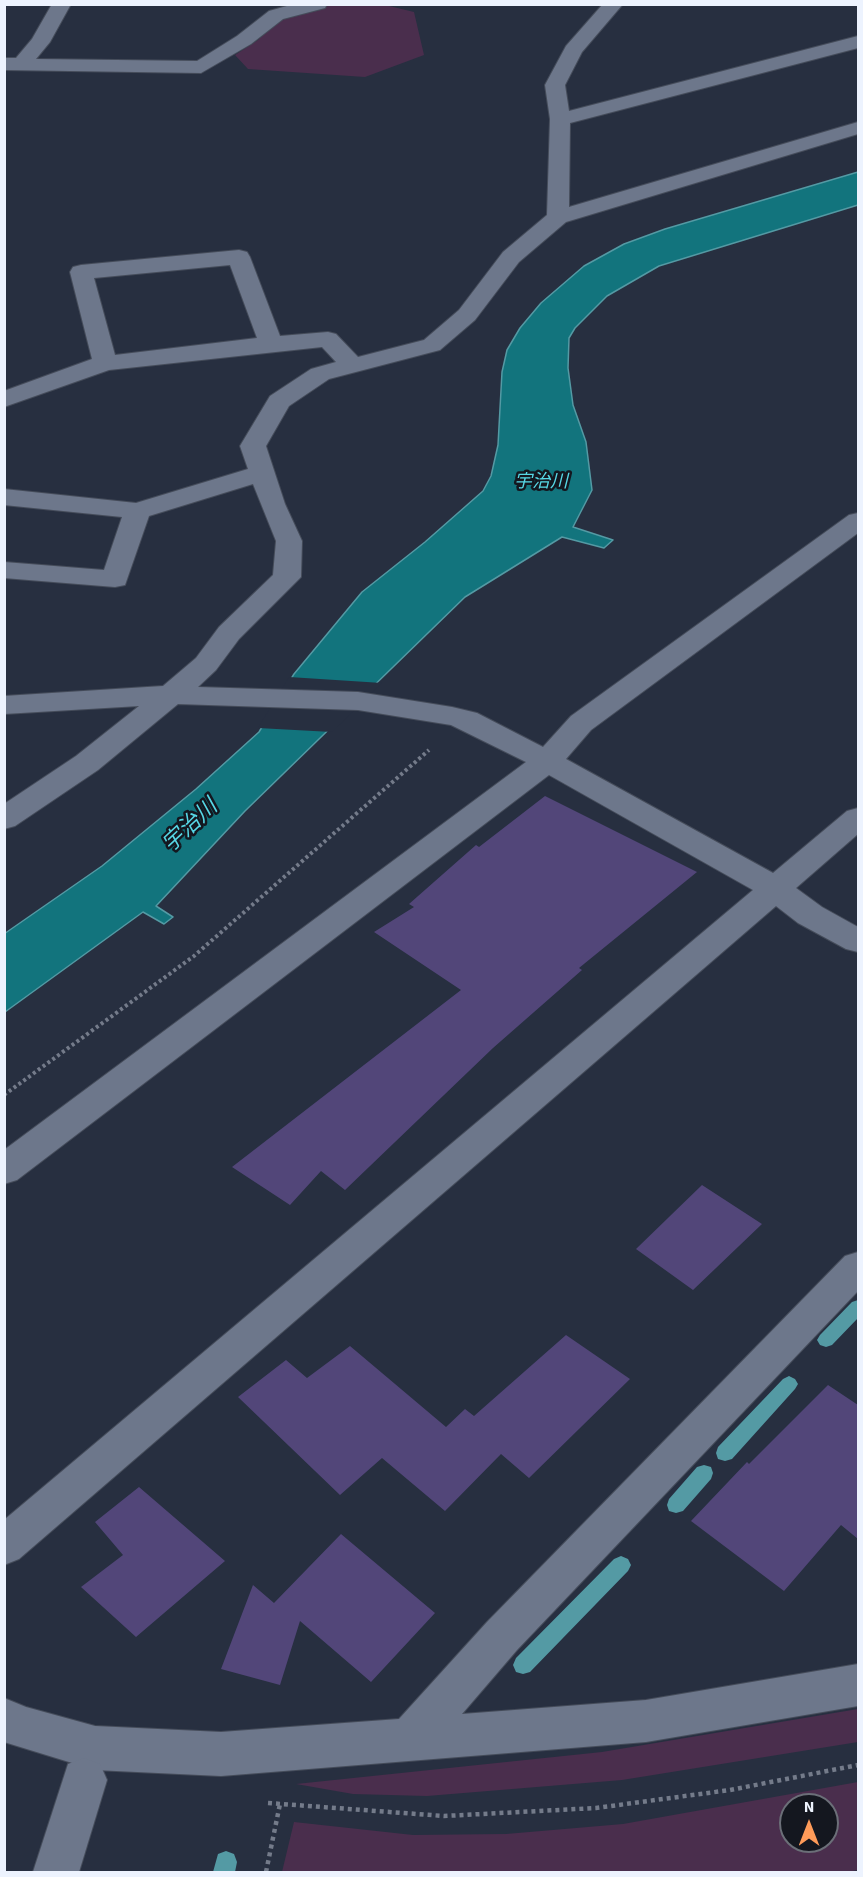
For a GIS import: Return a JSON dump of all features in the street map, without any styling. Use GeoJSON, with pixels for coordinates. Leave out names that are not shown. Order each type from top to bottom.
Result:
{"type":"FeatureCollection","features":[{"type":"Feature","properties":{"kind":"street"},"geometry":{"type":"LineString","coordinates":[[14,63],[40,42],[62,4]]}},
{"type":"Feature","properties":{"kind":"street"},"geometry":{"type":"LineString","coordinates":[[14,63],[201,67],[244,40],[276,15],[318,4]]}},
{"type":"Feature","properties":{"kind":"street"},"geometry":{"type":"LineString","coordinates":[[558,217],[560,119],[555,85],[573,50],[614,4]]}},
{"type":"Feature","properties":{"kind":"street"},"geometry":{"type":"LineString","coordinates":[[560,119],[858,42]]}},
{"type":"Feature","properties":{"kind":"street"},"geometry":{"type":"LineString","coordinates":[[4,819],[87,763],[171,695],[206,664],[229,633],[287,577],[289,541],[253,446],[279,401],[320,374],[432,345],[467,315],[511,257],[558,217],[858,128]]}},
{"type":"Feature","properties":{"kind":"street"},"geometry":{"type":"LineString","coordinates":[[105,363],[81,273],[239,257],[271,344]]}},
{"type":"Feature","properties":{"kind":"street"},"geometry":{"type":"LineString","coordinates":[[4,400],[105,363],[271,344],[328,339],[353,366]]}},
{"type":"Feature","properties":{"kind":"street"},"geometry":{"type":"LineString","coordinates":[[4,496],[137,510],[262,473]]}},
{"type":"Feature","properties":{"kind":"street"},"geometry":{"type":"LineString","coordinates":[[4,570],[116,579],[137,510]]}},
{"type":"Feature","properties":{"kind":"street"},"geometry":{"type":"LineString","coordinates":[[4,1170],[547,761],[581,723],[858,520]]}},
{"type":"Feature","properties":{"kind":"street"},"geometry":{"type":"LineString","coordinates":[[4,705],[171,695],[358,701],[459,718],[547,761],[774,888],[810,915],[858,942]]}},
{"type":"Feature","properties":{"kind":"street"},"geometry":{"type":"LineString","coordinates":[[4,1546],[858,818]]}},
{"type":"Feature","properties":{"kind":"street"},"geometry":{"type":"LineString","coordinates":[[409,1740],[502,1636],[858,1267]]}},
{"type":"Feature","properties":{"kind":"street"},"geometry":{"type":"LineString","coordinates":[[4,1719],[90,1764],[646,1720],[858,1684]]}},
{"type":"Feature","properties":{"kind":"street"},"geometry":{"type":"LineString","coordinates":[[56,1872],[90,1764]]}},
{"type":"Feature","properties":{"kind":"path"},"geometry":{"type":"LineString","coordinates":[[4,1095],[194,956],[437,743],[459,718]]}},
{"type":"Feature","properties":{"kind":"path"},"geometry":{"type":"LineString","coordinates":[[265,1803],[444,1816],[596,1808],[730,1790],[858,1765]]}},
{"type":"Feature","properties":{"kind":"path"},"geometry":{"type":"LineString","coordinates":[[266,1872],[280,1804]]}},
{"type":"Feature","properties":{"kind":"shaded area"},"geometry":{"type":"Polygon","coordinates":[[[326,4],[385,5],[414,12],[424,55],[365,77],[248,69],[235,55],[258,40],[285,13],[326,4]]]}},
{"type":"Feature","properties":{"kind":"shaded area"},"geometry":{"type":"Polygon","coordinates":[[[858,1709],[858,1742],[622,1780],[427,1796],[353,1794],[296,1784],[602,1752],[858,1709]]]}},
{"type":"Feature","properties":{"kind":"shaded area"},"geometry":{"type":"Polygon","coordinates":[[[858,1782],[858,1870],[847,1872],[282,1872],[294,1822],[413,1835],[506,1834],[623,1824],[779,1796],[779,1853],[839,1853],[839,1793],[796,1793],[858,1782]]]}},
{"type":"Feature","properties":{"kind":"water","name":"宇治川"},"geometry":{"type":"Polygon","coordinates":[[[858,172],[858,205],[659,266],[607,296],[575,328],[569,338],[568,368],[573,405],[586,442],[592,490],[573,527],[613,540],[604,548],[562,537],[465,597],[245,811],[156,906],[173,917],[164,924],[143,912],[5,1012],[4,934],[102,866],[196,789],[259,732],[294,674],[362,592],[425,542],[483,491],[491,476],[498,445],[502,372],[507,350],[520,328],[541,303],[584,266],[624,244],[665,229],[858,172]]]}},
{"type":"Feature","properties":{"kind":"pier"},"geometry":{"type":"Polygon","coordinates":[[[289,677],[382,683],[332,732],[258,728],[289,677]]]}},
{"type":"Feature","properties":{"kind":"building"},"geometry":{"type":"Polygon","coordinates":[[[545,796],[697,872],[579,968],[582,970],[493,1048],[345,1190],[321,1171],[290,1205],[232,1167],[461,990],[374,932],[414,907],[409,904],[476,845],[479,847],[545,796]]]}},
{"type":"Feature","properties":{"kind":"building"},"geometry":{"type":"Polygon","coordinates":[[[702,1185],[762,1224],[693,1290],[636,1249],[702,1185]]]}},
{"type":"Feature","properties":{"kind":"building"},"geometry":{"type":"Polygon","coordinates":[[[566,1335],[630,1379],[529,1478],[501,1454],[445,1511],[382,1458],[340,1495],[238,1397],[286,1360],[307,1378],[350,1346],[446,1427],[465,1409],[474,1416],[566,1335]]]}},
{"type":"Feature","properties":{"kind":"building"},"geometry":{"type":"Polygon","coordinates":[[[828,1385],[858,1405],[858,1539],[841,1525],[784,1591],[691,1521],[747,1462],[749,1464],[828,1385]]]}},
{"type":"Feature","properties":{"kind":"building"},"geometry":{"type":"Polygon","coordinates":[[[139,1487],[225,1561],[136,1637],[81,1587],[123,1555],[95,1522],[139,1487]]]}},
{"type":"Feature","properties":{"kind":"building"},"geometry":{"type":"Polygon","coordinates":[[[341,1534],[435,1613],[371,1682],[300,1621],[280,1685],[221,1669],[253,1585],[274,1603],[341,1534]]]}},
{"type":"Feature","properties":{"kind":"waterway"},"geometry":{"type":"LineString","coordinates":[[826,1340],[858,1307]]}},
{"type":"Feature","properties":{"kind":"waterway"},"geometry":{"type":"LineString","coordinates":[[725,1453],[789,1384]]}},
{"type":"Feature","properties":{"kind":"waterway"},"geometry":{"type":"LineString","coordinates":[[676,1505],[704,1473]]}},
{"type":"Feature","properties":{"kind":"waterway"},"geometry":{"type":"LineString","coordinates":[[523,1665],[621,1565]]}},
{"type":"Feature","properties":{"kind":"waterway"},"geometry":{"type":"LineString","coordinates":[[224,1872],[226,1862]]}}]}
